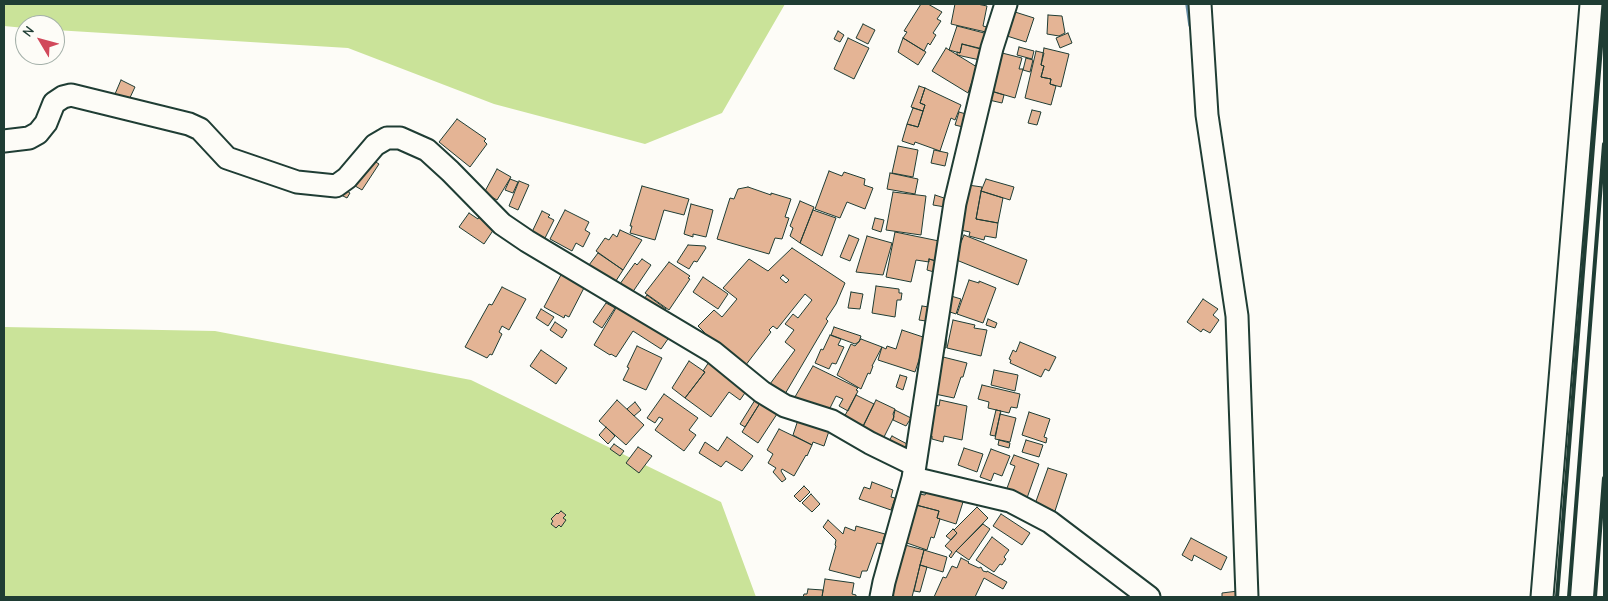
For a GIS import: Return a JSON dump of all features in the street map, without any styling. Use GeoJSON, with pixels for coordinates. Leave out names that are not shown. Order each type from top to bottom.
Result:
{"type":"FeatureCollection","features":[{"type":"Feature","properties":{"kind":"street"},"geometry":{"type":"LineString","coordinates":[[882,597],[884,582],[914,472],[955,203],[992,48],[1006,4]]}},
{"type":"Feature","properties":{"kind":"street"},"geometry":{"type":"LineString","coordinates":[[1200,4],[1207,115],[1237,316],[1247,597]]}},
{"type":"Feature","properties":{"kind":"street"},"geometry":{"type":"LineString","coordinates":[[1542,597],[1591,4]]}},
{"type":"Feature","properties":{"kind":"street"},"geometry":{"type":"LineString","coordinates":[[4,141],[28,138],[38,133],[46,123],[54,103],[62,97],[70,95],[189,124],[200,129],[227,158],[297,182],[336,186],[347,178],[375,144],[387,138],[400,138],[427,150],[450,170],[502,224],[713,352],[762,392],[785,406],[832,421],[914,472],[1010,501],[1050,522],[1149,597]]}},
{"type":"Feature","properties":{"kind":"green space"},"geometry":{"type":"Polygon","coordinates":[[[4,4],[785,4],[722,113],[645,144],[494,104],[348,48],[65,31],[65,15],[15,15],[15,27],[4,26],[4,4]]]}},
{"type":"Feature","properties":{"kind":"green space"},"geometry":{"type":"Polygon","coordinates":[[[4,327],[215,331],[471,380],[721,502],[756,597],[4,597],[4,327]]]}},
{"type":"Feature","properties":{"kind":"building"},"geometry":{"type":"Polygon","coordinates":[[[921,4],[928,4],[942,12],[937,19],[941,21],[933,33],[936,35],[930,45],[928,43],[924,51],[903,38],[907,32],[904,31],[921,4]]]}},
{"type":"Feature","properties":{"kind":"building"},"geometry":{"type":"Polygon","coordinates":[[[955,4],[987,6],[983,26],[991,28],[990,33],[951,24],[955,4]]]}},
{"type":"Feature","properties":{"kind":"building"},"geometry":{"type":"Polygon","coordinates":[[[1015,12],[1034,18],[1026,42],[1007,36],[1015,12]]]}},
{"type":"Feature","properties":{"kind":"building"},"geometry":{"type":"Polygon","coordinates":[[[1048,15],[1062,16],[1065,33],[1059,36],[1047,34],[1048,15]]]}},
{"type":"Feature","properties":{"kind":"building"},"geometry":{"type":"Polygon","coordinates":[[[863,24],[875,30],[868,44],[856,38],[863,24]]]}},
{"type":"Feature","properties":{"kind":"building"},"geometry":{"type":"Polygon","coordinates":[[[957,26],[988,34],[984,50],[962,44],[960,53],[949,50],[957,26]]]}},
{"type":"Feature","properties":{"kind":"building"},"geometry":{"type":"Polygon","coordinates":[[[838,31],[844,35],[840,42],[834,39],[838,31]]]}},
{"type":"Feature","properties":{"kind":"building"},"geometry":{"type":"Polygon","coordinates":[[[1068,33],[1072,43],[1060,48],[1056,38],[1068,33]]]}},
{"type":"Feature","properties":{"kind":"building"},"geometry":{"type":"Polygon","coordinates":[[[848,38],[869,48],[854,79],[834,69],[848,38]]]}},
{"type":"Feature","properties":{"kind":"building"},"geometry":{"type":"Polygon","coordinates":[[[903,38],[926,52],[918,65],[898,52],[903,38]]]}},
{"type":"Feature","properties":{"kind":"building"},"geometry":{"type":"Polygon","coordinates":[[[962,44],[983,49],[980,60],[957,55],[957,52],[960,53],[962,44]]]}},
{"type":"Feature","properties":{"kind":"building"},"geometry":{"type":"Polygon","coordinates":[[[1019,47],[1034,51],[1032,59],[1017,55],[1019,47]]]}},
{"type":"Feature","properties":{"kind":"building"},"geometry":{"type":"Polygon","coordinates":[[[946,48],[977,67],[968,93],[932,71],[946,48]]]}},
{"type":"Feature","properties":{"kind":"building"},"geometry":{"type":"Polygon","coordinates":[[[1044,48],[1069,54],[1061,87],[1050,84],[1051,79],[1041,77],[1044,66],[1041,65],[1044,48]]]}},
{"type":"Feature","properties":{"kind":"building"},"geometry":{"type":"Polygon","coordinates":[[[1036,51],[1044,53],[1041,65],[1044,66],[1041,77],[1051,79],[1050,84],[1056,86],[1051,105],[1025,98],[1036,51]]]}},
{"type":"Feature","properties":{"kind":"building"},"geometry":{"type":"Polygon","coordinates":[[[1002,53],[1022,58],[1019,69],[1023,69],[1015,98],[991,91],[1002,53]]]}},
{"type":"Feature","properties":{"kind":"building"},"geometry":{"type":"Polygon","coordinates":[[[1026,58],[1033,60],[1030,72],[1023,70],[1026,58]]]}},
{"type":"Feature","properties":{"kind":"building"},"geometry":{"type":"Polygon","coordinates":[[[121,80],[135,87],[127,104],[112,101],[121,80]]]}},
{"type":"Feature","properties":{"kind":"building"},"geometry":{"type":"Polygon","coordinates":[[[919,86],[925,88],[920,103],[925,105],[923,111],[911,107],[919,86]]]}},
{"type":"Feature","properties":{"kind":"building"},"geometry":{"type":"Polygon","coordinates":[[[925,88],[961,105],[955,120],[951,118],[940,151],[915,142],[914,145],[902,141],[907,124],[918,127],[925,105],[920,103],[925,88]]]}},
{"type":"Feature","properties":{"kind":"building"},"geometry":{"type":"Polygon","coordinates":[[[991,91],[1004,95],[1002,103],[989,100],[991,91]]]}},
{"type":"Feature","properties":{"kind":"building"},"geometry":{"type":"Polygon","coordinates":[[[913,108],[923,111],[918,127],[907,124],[913,108]]]}},
{"type":"Feature","properties":{"kind":"building"},"geometry":{"type":"Polygon","coordinates":[[[1032,110],[1041,112],[1037,125],[1028,123],[1032,110]]]}},
{"type":"Feature","properties":{"kind":"building"},"geometry":{"type":"Polygon","coordinates":[[[959,112],[966,114],[963,127],[955,125],[959,112]]]}},
{"type":"Feature","properties":{"kind":"building"},"geometry":{"type":"Polygon","coordinates":[[[457,119],[486,139],[484,141],[487,144],[470,167],[439,142],[457,119]]]}},
{"type":"Feature","properties":{"kind":"building"},"geometry":{"type":"Polygon","coordinates":[[[898,146],[918,150],[913,177],[892,173],[898,146]]]}},
{"type":"Feature","properties":{"kind":"building"},"geometry":{"type":"Polygon","coordinates":[[[934,150],[948,153],[945,166],[931,163],[934,150]]]}},
{"type":"Feature","properties":{"kind":"building"},"geometry":{"type":"Polygon","coordinates":[[[371,159],[379,164],[362,190],[350,183],[371,159]]]}},
{"type":"Feature","properties":{"kind":"building"},"geometry":{"type":"Polygon","coordinates":[[[497,169],[511,177],[497,200],[484,193],[497,169]]]}},
{"type":"Feature","properties":{"kind":"building"},"geometry":{"type":"Polygon","coordinates":[[[829,171],[842,176],[844,172],[865,179],[864,185],[873,188],[865,209],[847,202],[840,218],[815,209],[829,171]]]}},
{"type":"Feature","properties":{"kind":"building"},"geometry":{"type":"Polygon","coordinates":[[[890,173],[918,179],[915,194],[887,189],[890,173]]]}},
{"type":"Feature","properties":{"kind":"building"},"geometry":{"type":"Polygon","coordinates":[[[510,179],[518,182],[513,193],[505,190],[510,179]]]}},
{"type":"Feature","properties":{"kind":"building"},"geometry":{"type":"Polygon","coordinates":[[[986,179],[1014,187],[1010,200],[981,191],[986,179]]]}},
{"type":"Feature","properties":{"kind":"building"},"geometry":{"type":"Polygon","coordinates":[[[519,181],[529,185],[518,210],[509,206],[519,181]]]}},
{"type":"Feature","properties":{"kind":"building"},"geometry":{"type":"Polygon","coordinates":[[[968,185],[982,187],[976,219],[998,223],[996,238],[985,236],[984,240],[969,236],[970,232],[960,230],[968,185]]]}},
{"type":"Feature","properties":{"kind":"building"},"geometry":{"type":"Polygon","coordinates":[[[642,186],[689,199],[684,215],[664,210],[655,240],[630,233],[632,226],[630,226],[642,186]]]}},
{"type":"Feature","properties":{"kind":"building"},"geometry":{"type":"Polygon","coordinates":[[[748,187],[771,195],[771,193],[791,199],[785,217],[789,218],[782,239],[775,238],[769,254],[717,239],[730,198],[734,199],[738,189],[748,187]]]}},
{"type":"Feature","properties":{"kind":"building"},"geometry":{"type":"Polygon","coordinates":[[[342,188],[350,193],[347,198],[339,194],[342,188]]]}},
{"type":"Feature","properties":{"kind":"building"},"geometry":{"type":"Polygon","coordinates":[[[981,191],[1003,198],[998,223],[976,219],[981,191]]]}},
{"type":"Feature","properties":{"kind":"building"},"geometry":{"type":"Polygon","coordinates":[[[893,192],[926,196],[921,235],[886,230],[893,192]]]}},
{"type":"Feature","properties":{"kind":"building"},"geometry":{"type":"Polygon","coordinates":[[[935,195],[947,199],[945,207],[933,205],[935,195]]]}},
{"type":"Feature","properties":{"kind":"building"},"geometry":{"type":"Polygon","coordinates":[[[800,201],[814,207],[800,243],[790,236],[793,228],[790,226],[800,201]]]}},
{"type":"Feature","properties":{"kind":"building"},"geometry":{"type":"Polygon","coordinates":[[[691,204],[713,210],[706,237],[693,234],[693,237],[684,234],[691,204]]]}},
{"type":"Feature","properties":{"kind":"building"},"geometry":{"type":"Polygon","coordinates":[[[565,210],[589,222],[585,230],[590,233],[583,247],[576,243],[572,251],[550,239],[565,210]]]}},
{"type":"Feature","properties":{"kind":"building"},"geometry":{"type":"Polygon","coordinates":[[[813,210],[836,218],[822,256],[800,243],[813,210]]]}},
{"type":"Feature","properties":{"kind":"building"},"geometry":{"type":"Polygon","coordinates":[[[542,211],[550,215],[548,217],[554,220],[545,238],[532,232],[542,211]]]}},
{"type":"Feature","properties":{"kind":"building"},"geometry":{"type":"Polygon","coordinates":[[[469,213],[478,219],[480,214],[496,226],[484,244],[459,227],[469,213]]]}},
{"type":"Feature","properties":{"kind":"building"},"geometry":{"type":"Polygon","coordinates":[[[875,218],[884,220],[881,232],[872,229],[875,218]]]}},
{"type":"Feature","properties":{"kind":"building"},"geometry":{"type":"Polygon","coordinates":[[[620,230],[642,240],[623,270],[596,251],[605,238],[609,240],[613,234],[617,237],[620,230]]]}},
{"type":"Feature","properties":{"kind":"building"},"geometry":{"type":"Polygon","coordinates":[[[895,232],[939,241],[936,261],[929,259],[929,262],[916,260],[911,282],[886,277],[895,232]]]}},
{"type":"Feature","properties":{"kind":"building"},"geometry":{"type":"Polygon","coordinates":[[[849,235],[859,239],[850,261],[840,257],[849,235]]]}},
{"type":"Feature","properties":{"kind":"building"},"geometry":{"type":"Polygon","coordinates":[[[964,235],[1027,260],[1018,285],[954,259],[964,235]]]}},
{"type":"Feature","properties":{"kind":"building"},"geometry":{"type":"Polygon","coordinates":[[[867,236],[892,243],[883,275],[856,272],[867,236]]]}},
{"type":"Feature","properties":{"kind":"building"},"geometry":{"type":"Polygon","coordinates":[[[688,245],[705,246],[706,248],[697,262],[694,261],[689,269],[677,262],[688,245]]]}},
{"type":"Feature","properties":{"kind":"building"},"geometry":{"type":"Polygon","coordinates":[[[792,248],[845,283],[836,304],[826,319],[828,321],[785,394],[770,384],[795,350],[785,342],[794,330],[785,324],[793,314],[798,318],[812,300],[805,294],[777,329],[773,326],[769,330],[771,332],[742,370],[704,338],[707,335],[698,326],[714,310],[722,317],[737,299],[723,288],[749,259],[768,271],[792,248]],[[783,275],[780,278],[786,283],[789,280],[783,275]]]}},
{"type":"Feature","properties":{"kind":"building"},"geometry":{"type":"Polygon","coordinates":[[[598,253],[623,270],[612,287],[586,269],[598,253]]]}},
{"type":"Feature","properties":{"kind":"building"},"geometry":{"type":"Polygon","coordinates":[[[642,259],[651,265],[630,296],[617,288],[635,263],[637,265],[642,259]]]}},
{"type":"Feature","properties":{"kind":"building"},"geometry":{"type":"Polygon","coordinates":[[[929,259],[936,261],[934,272],[927,270],[929,259]]]}},
{"type":"Feature","properties":{"kind":"building"},"geometry":{"type":"Polygon","coordinates":[[[669,262],[690,276],[688,278],[690,279],[669,310],[645,293],[669,262]]]}},
{"type":"Feature","properties":{"kind":"building"},"geometry":{"type":"Polygon","coordinates":[[[563,271],[586,284],[569,317],[565,315],[564,318],[544,307],[563,271]]]}},
{"type":"Feature","properties":{"kind":"building"},"geometry":{"type":"Polygon","coordinates":[[[703,277],[728,294],[718,309],[693,292],[703,277]]]}},
{"type":"Feature","properties":{"kind":"building"},"geometry":{"type":"Polygon","coordinates":[[[969,280],[979,283],[979,281],[996,288],[983,323],[957,314],[969,280]]]}},
{"type":"Feature","properties":{"kind":"building"},"geometry":{"type":"Polygon","coordinates":[[[876,286],[899,289],[899,293],[902,293],[901,300],[897,300],[895,317],[872,313],[876,286]]]}},
{"type":"Feature","properties":{"kind":"building"},"geometry":{"type":"Polygon","coordinates":[[[502,287],[526,299],[509,330],[502,326],[499,332],[502,334],[492,355],[490,354],[487,358],[465,347],[489,304],[492,305],[502,287]]]}},
{"type":"Feature","properties":{"kind":"building"},"geometry":{"type":"Polygon","coordinates":[[[851,292],[863,294],[860,309],[848,308],[851,292]]]}},
{"type":"Feature","properties":{"kind":"building"},"geometry":{"type":"Polygon","coordinates":[[[647,295],[666,309],[662,315],[644,299],[647,295]]]}},
{"type":"Feature","properties":{"kind":"building"},"geometry":{"type":"Polygon","coordinates":[[[951,296],[961,299],[956,314],[947,311],[951,296]]]}},
{"type":"Feature","properties":{"kind":"building"},"geometry":{"type":"Polygon","coordinates":[[[1203,299],[1218,309],[1213,315],[1219,320],[1210,333],[1203,329],[1201,332],[1187,322],[1203,299]]]}},
{"type":"Feature","properties":{"kind":"building"},"geometry":{"type":"Polygon","coordinates":[[[606,303],[615,308],[602,328],[593,322],[606,303]]]}},
{"type":"Feature","properties":{"kind":"building"},"geometry":{"type":"Polygon","coordinates":[[[619,303],[670,336],[661,349],[633,331],[616,357],[594,345],[619,303]]]}},
{"type":"Feature","properties":{"kind":"building"},"geometry":{"type":"Polygon","coordinates":[[[922,306],[929,307],[926,321],[919,320],[922,306]]]}},
{"type":"Feature","properties":{"kind":"building"},"geometry":{"type":"Polygon","coordinates":[[[541,309],[554,317],[548,326],[536,318],[541,309]]]}},
{"type":"Feature","properties":{"kind":"building"},"geometry":{"type":"Polygon","coordinates":[[[988,319],[997,323],[995,328],[986,325],[988,319]]]}},
{"type":"Feature","properties":{"kind":"building"},"geometry":{"type":"Polygon","coordinates":[[[953,320],[975,325],[974,328],[987,330],[981,356],[947,348],[953,320]]]}},
{"type":"Feature","properties":{"kind":"building"},"geometry":{"type":"Polygon","coordinates":[[[555,322],[567,330],[562,338],[550,330],[555,322]]]}},
{"type":"Feature","properties":{"kind":"building"},"geometry":{"type":"Polygon","coordinates":[[[834,327],[861,336],[859,342],[855,344],[831,335],[834,327]]]}},
{"type":"Feature","properties":{"kind":"building"},"geometry":{"type":"Polygon","coordinates":[[[902,330],[926,338],[915,372],[878,360],[882,347],[886,349],[887,346],[896,349],[902,330]]]}},
{"type":"Feature","properties":{"kind":"building"},"geometry":{"type":"Polygon","coordinates":[[[943,332],[947,332],[946,348],[940,347],[943,332]]]}},
{"type":"Feature","properties":{"kind":"building"},"geometry":{"type":"Polygon","coordinates":[[[830,335],[841,339],[838,345],[844,347],[836,364],[832,363],[829,369],[815,363],[830,335]]]}},
{"type":"Feature","properties":{"kind":"building"},"geometry":{"type":"Polygon","coordinates":[[[861,339],[882,347],[861,389],[837,375],[851,344],[855,346],[861,339]]]}},
{"type":"Feature","properties":{"kind":"building"},"geometry":{"type":"Polygon","coordinates":[[[1020,342],[1056,357],[1049,371],[1045,369],[1041,377],[1010,363],[1011,360],[1009,359],[1013,350],[1016,352],[1020,342]]]}},
{"type":"Feature","properties":{"kind":"building"},"geometry":{"type":"Polygon","coordinates":[[[637,346],[662,358],[646,390],[623,380],[637,346]]]}},
{"type":"Feature","properties":{"kind":"building"},"geometry":{"type":"Polygon","coordinates":[[[541,350],[567,368],[556,384],[530,366],[541,350]]]}},
{"type":"Feature","properties":{"kind":"building"},"geometry":{"type":"Polygon","coordinates":[[[943,357],[967,363],[954,398],[935,394],[943,357]]]}},
{"type":"Feature","properties":{"kind":"building"},"geometry":{"type":"Polygon","coordinates":[[[689,361],[705,372],[685,398],[672,388],[689,361]]]}},
{"type":"Feature","properties":{"kind":"building"},"geometry":{"type":"Polygon","coordinates":[[[709,362],[747,390],[740,400],[729,392],[711,417],[685,398],[705,372],[703,371],[709,362]]]}},
{"type":"Feature","properties":{"kind":"building"},"geometry":{"type":"Polygon","coordinates":[[[813,366],[858,388],[848,411],[839,406],[843,399],[836,396],[827,414],[792,402],[813,366]]]}},
{"type":"Feature","properties":{"kind":"building"},"geometry":{"type":"Polygon","coordinates":[[[994,370],[1018,375],[1015,391],[991,385],[994,370]]]}},
{"type":"Feature","properties":{"kind":"building"},"geometry":{"type":"Polygon","coordinates":[[[900,375],[907,377],[903,390],[896,387],[900,375]]]}},
{"type":"Feature","properties":{"kind":"building"},"geometry":{"type":"Polygon","coordinates":[[[982,385],[1020,394],[1017,408],[1011,407],[1009,413],[988,408],[989,402],[978,399],[982,385]]]}},
{"type":"Feature","properties":{"kind":"building"},"geometry":{"type":"Polygon","coordinates":[[[664,394],[698,418],[689,430],[696,435],[684,451],[655,430],[663,419],[659,417],[655,423],[647,418],[664,394]]]}},
{"type":"Feature","properties":{"kind":"building"},"geometry":{"type":"Polygon","coordinates":[[[856,395],[874,404],[861,431],[842,421],[856,395]]]}},
{"type":"Feature","properties":{"kind":"building"},"geometry":{"type":"Polygon","coordinates":[[[617,400],[644,425],[626,445],[599,421],[617,400]]]}},
{"type":"Feature","properties":{"kind":"building"},"geometry":{"type":"Polygon","coordinates":[[[755,400],[760,403],[745,427],[740,424],[755,400]]]}},
{"type":"Feature","properties":{"kind":"building"},"geometry":{"type":"Polygon","coordinates":[[[876,400],[895,409],[894,417],[882,441],[860,432],[876,400]]]}},
{"type":"Feature","properties":{"kind":"building"},"geometry":{"type":"Polygon","coordinates":[[[940,400],[967,406],[962,440],[944,436],[943,442],[932,439],[932,436],[924,435],[930,404],[939,406],[940,400]]]}},
{"type":"Feature","properties":{"kind":"building"},"geometry":{"type":"Polygon","coordinates":[[[635,402],[641,410],[634,416],[627,409],[635,402]]]}},
{"type":"Feature","properties":{"kind":"building"},"geometry":{"type":"Polygon","coordinates":[[[760,403],[777,414],[758,443],[742,432],[760,403]]]}},
{"type":"Feature","properties":{"kind":"building"},"geometry":{"type":"Polygon","coordinates":[[[895,410],[911,418],[906,426],[893,420],[895,410]]]}},
{"type":"Feature","properties":{"kind":"building"},"geometry":{"type":"Polygon","coordinates":[[[996,410],[1001,411],[995,436],[990,435],[996,410]]]}},
{"type":"Feature","properties":{"kind":"building"},"geometry":{"type":"Polygon","coordinates":[[[1029,412],[1050,419],[1044,437],[1047,438],[1046,443],[1022,435],[1029,412]]]}},
{"type":"Feature","properties":{"kind":"building"},"geometry":{"type":"Polygon","coordinates":[[[1000,414],[1016,418],[1010,442],[995,439],[1000,414]]]}},
{"type":"Feature","properties":{"kind":"building"},"geometry":{"type":"Polygon","coordinates":[[[798,420],[829,431],[824,446],[813,442],[812,445],[793,435],[798,420]]]}},
{"type":"Feature","properties":{"kind":"building"},"geometry":{"type":"Polygon","coordinates":[[[606,427],[615,436],[608,444],[599,435],[606,427]]]}},
{"type":"Feature","properties":{"kind":"building"},"geometry":{"type":"Polygon","coordinates":[[[779,429],[812,445],[794,476],[782,469],[781,471],[786,479],[782,482],[773,472],[776,468],[768,463],[773,454],[767,450],[779,429]]]}},
{"type":"Feature","properties":{"kind":"building"},"geometry":{"type":"Polygon","coordinates":[[[892,436],[909,445],[903,454],[887,444],[892,436]]]}},
{"type":"Feature","properties":{"kind":"building"},"geometry":{"type":"Polygon","coordinates":[[[727,437],[753,456],[742,471],[726,461],[721,467],[699,453],[705,442],[718,451],[727,437]]]}},
{"type":"Feature","properties":{"kind":"building"},"geometry":{"type":"Polygon","coordinates":[[[999,440],[1010,443],[1009,448],[998,445],[999,440]]]}},
{"type":"Feature","properties":{"kind":"building"},"geometry":{"type":"Polygon","coordinates":[[[1026,440],[1043,445],[1039,457],[1022,452],[1026,440]]]}},
{"type":"Feature","properties":{"kind":"building"},"geometry":{"type":"Polygon","coordinates":[[[614,444],[624,451],[620,456],[610,449],[614,444]]]}},
{"type":"Feature","properties":{"kind":"building"},"geometry":{"type":"Polygon","coordinates":[[[638,447],[652,456],[639,473],[626,463],[638,447]]]}},
{"type":"Feature","properties":{"kind":"building"},"geometry":{"type":"Polygon","coordinates":[[[964,448],[983,454],[977,472],[958,465],[964,448]]]}},
{"type":"Feature","properties":{"kind":"building"},"geometry":{"type":"Polygon","coordinates":[[[991,449],[1010,456],[1002,476],[994,473],[991,481],[980,477],[991,449]]]}},
{"type":"Feature","properties":{"kind":"building"},"geometry":{"type":"Polygon","coordinates":[[[1014,455],[1039,464],[1027,498],[1006,491],[1015,466],[1010,464],[1014,455]]]}},
{"type":"Feature","properties":{"kind":"building"},"geometry":{"type":"Polygon","coordinates":[[[1048,468],[1067,474],[1055,511],[1035,504],[1048,468]]]}},
{"type":"Feature","properties":{"kind":"building"},"geometry":{"type":"Polygon","coordinates":[[[872,482],[893,490],[891,497],[895,498],[891,510],[859,499],[864,487],[870,489],[872,482]]]}},
{"type":"Feature","properties":{"kind":"building"},"geometry":{"type":"Polygon","coordinates":[[[804,486],[810,492],[800,502],[794,496],[804,486]]]}},
{"type":"Feature","properties":{"kind":"building"},"geometry":{"type":"Polygon","coordinates":[[[927,491],[963,502],[956,524],[937,518],[939,511],[916,505],[919,494],[925,495],[927,491]]]}},
{"type":"Feature","properties":{"kind":"building"},"geometry":{"type":"Polygon","coordinates":[[[811,494],[820,504],[812,512],[802,503],[811,494]]]}},
{"type":"Feature","properties":{"kind":"building"},"geometry":{"type":"Polygon","coordinates":[[[916,505],[939,511],[937,518],[940,519],[934,538],[931,537],[927,550],[904,542],[916,505]]]}},
{"type":"Feature","properties":{"kind":"building"},"geometry":{"type":"Polygon","coordinates":[[[977,507],[988,518],[951,558],[949,556],[952,552],[945,546],[957,533],[954,530],[977,507]]]}},
{"type":"Feature","properties":{"kind":"building"},"geometry":{"type":"Polygon","coordinates":[[[561,511],[566,515],[563,518],[566,520],[561,527],[559,525],[556,528],[551,524],[553,521],[551,519],[561,511]]]}},
{"type":"Feature","properties":{"kind":"building"},"geometry":{"type":"Polygon","coordinates":[[[1001,514],[1030,533],[1022,545],[993,526],[1001,514]]]}},
{"type":"Feature","properties":{"kind":"building"},"geometry":{"type":"Polygon","coordinates":[[[828,520],[843,534],[845,527],[855,531],[856,526],[885,534],[882,544],[877,543],[867,571],[862,571],[860,578],[829,570],[836,540],[823,527],[828,520]]]}},
{"type":"Feature","properties":{"kind":"building"},"geometry":{"type":"Polygon","coordinates":[[[983,524],[990,529],[969,560],[956,551],[983,524]]]}},
{"type":"Feature","properties":{"kind":"building"},"geometry":{"type":"Polygon","coordinates":[[[953,529],[957,533],[951,540],[946,536],[953,529]]]}},
{"type":"Feature","properties":{"kind":"building"},"geometry":{"type":"Polygon","coordinates":[[[992,537],[1009,550],[1004,557],[1006,559],[1002,565],[1000,564],[994,572],[976,560],[992,537]]]}},
{"type":"Feature","properties":{"kind":"building"},"geometry":{"type":"Polygon","coordinates":[[[1191,538],[1227,557],[1221,570],[1194,555],[1192,561],[1182,555],[1191,538]]]}},
{"type":"Feature","properties":{"kind":"building"},"geometry":{"type":"Polygon","coordinates":[[[905,545],[924,550],[912,597],[897,597],[889,595],[905,545]]]}},
{"type":"Feature","properties":{"kind":"building"},"geometry":{"type":"Polygon","coordinates":[[[924,550],[947,557],[943,572],[920,565],[924,550]]]}},
{"type":"Feature","properties":{"kind":"building"},"geometry":{"type":"Polygon","coordinates":[[[961,558],[1007,582],[1003,589],[984,578],[975,597],[934,597],[943,577],[946,578],[952,566],[957,568],[961,558]]]}},
{"type":"Feature","properties":{"kind":"building"},"geometry":{"type":"Polygon","coordinates":[[[920,565],[927,567],[920,592],[914,591],[920,565]]]}},
{"type":"Feature","properties":{"kind":"building"},"geometry":{"type":"Polygon","coordinates":[[[825,579],[854,583],[852,594],[856,595],[856,597],[822,597],[825,579]]]}},
{"type":"Feature","properties":{"kind":"building"},"geometry":{"type":"Polygon","coordinates":[[[808,589],[823,590],[822,597],[803,597],[804,594],[807,594],[808,589]]]}},
{"type":"Feature","properties":{"kind":"building"},"geometry":{"type":"Polygon","coordinates":[[[1238,591],[1239,597],[1222,597],[1222,593],[1238,591]]]}},
{"type":"Feature","properties":{"kind":"waterway"},"geometry":{"type":"LineString","coordinates":[[1188,4],[1191,25]]}},
{"type":"Feature","properties":{"kind":"railway"},"geometry":{"type":"LineString","coordinates":[[1557,597],[1604,9]]}},
{"type":"Feature","properties":{"kind":"railway"},"geometry":{"type":"LineString","coordinates":[[1569,597],[1604,144]]}},
{"type":"Feature","properties":{"kind":"railway"},"geometry":{"type":"LineString","coordinates":[[1595,597],[1604,478]]}}]}
